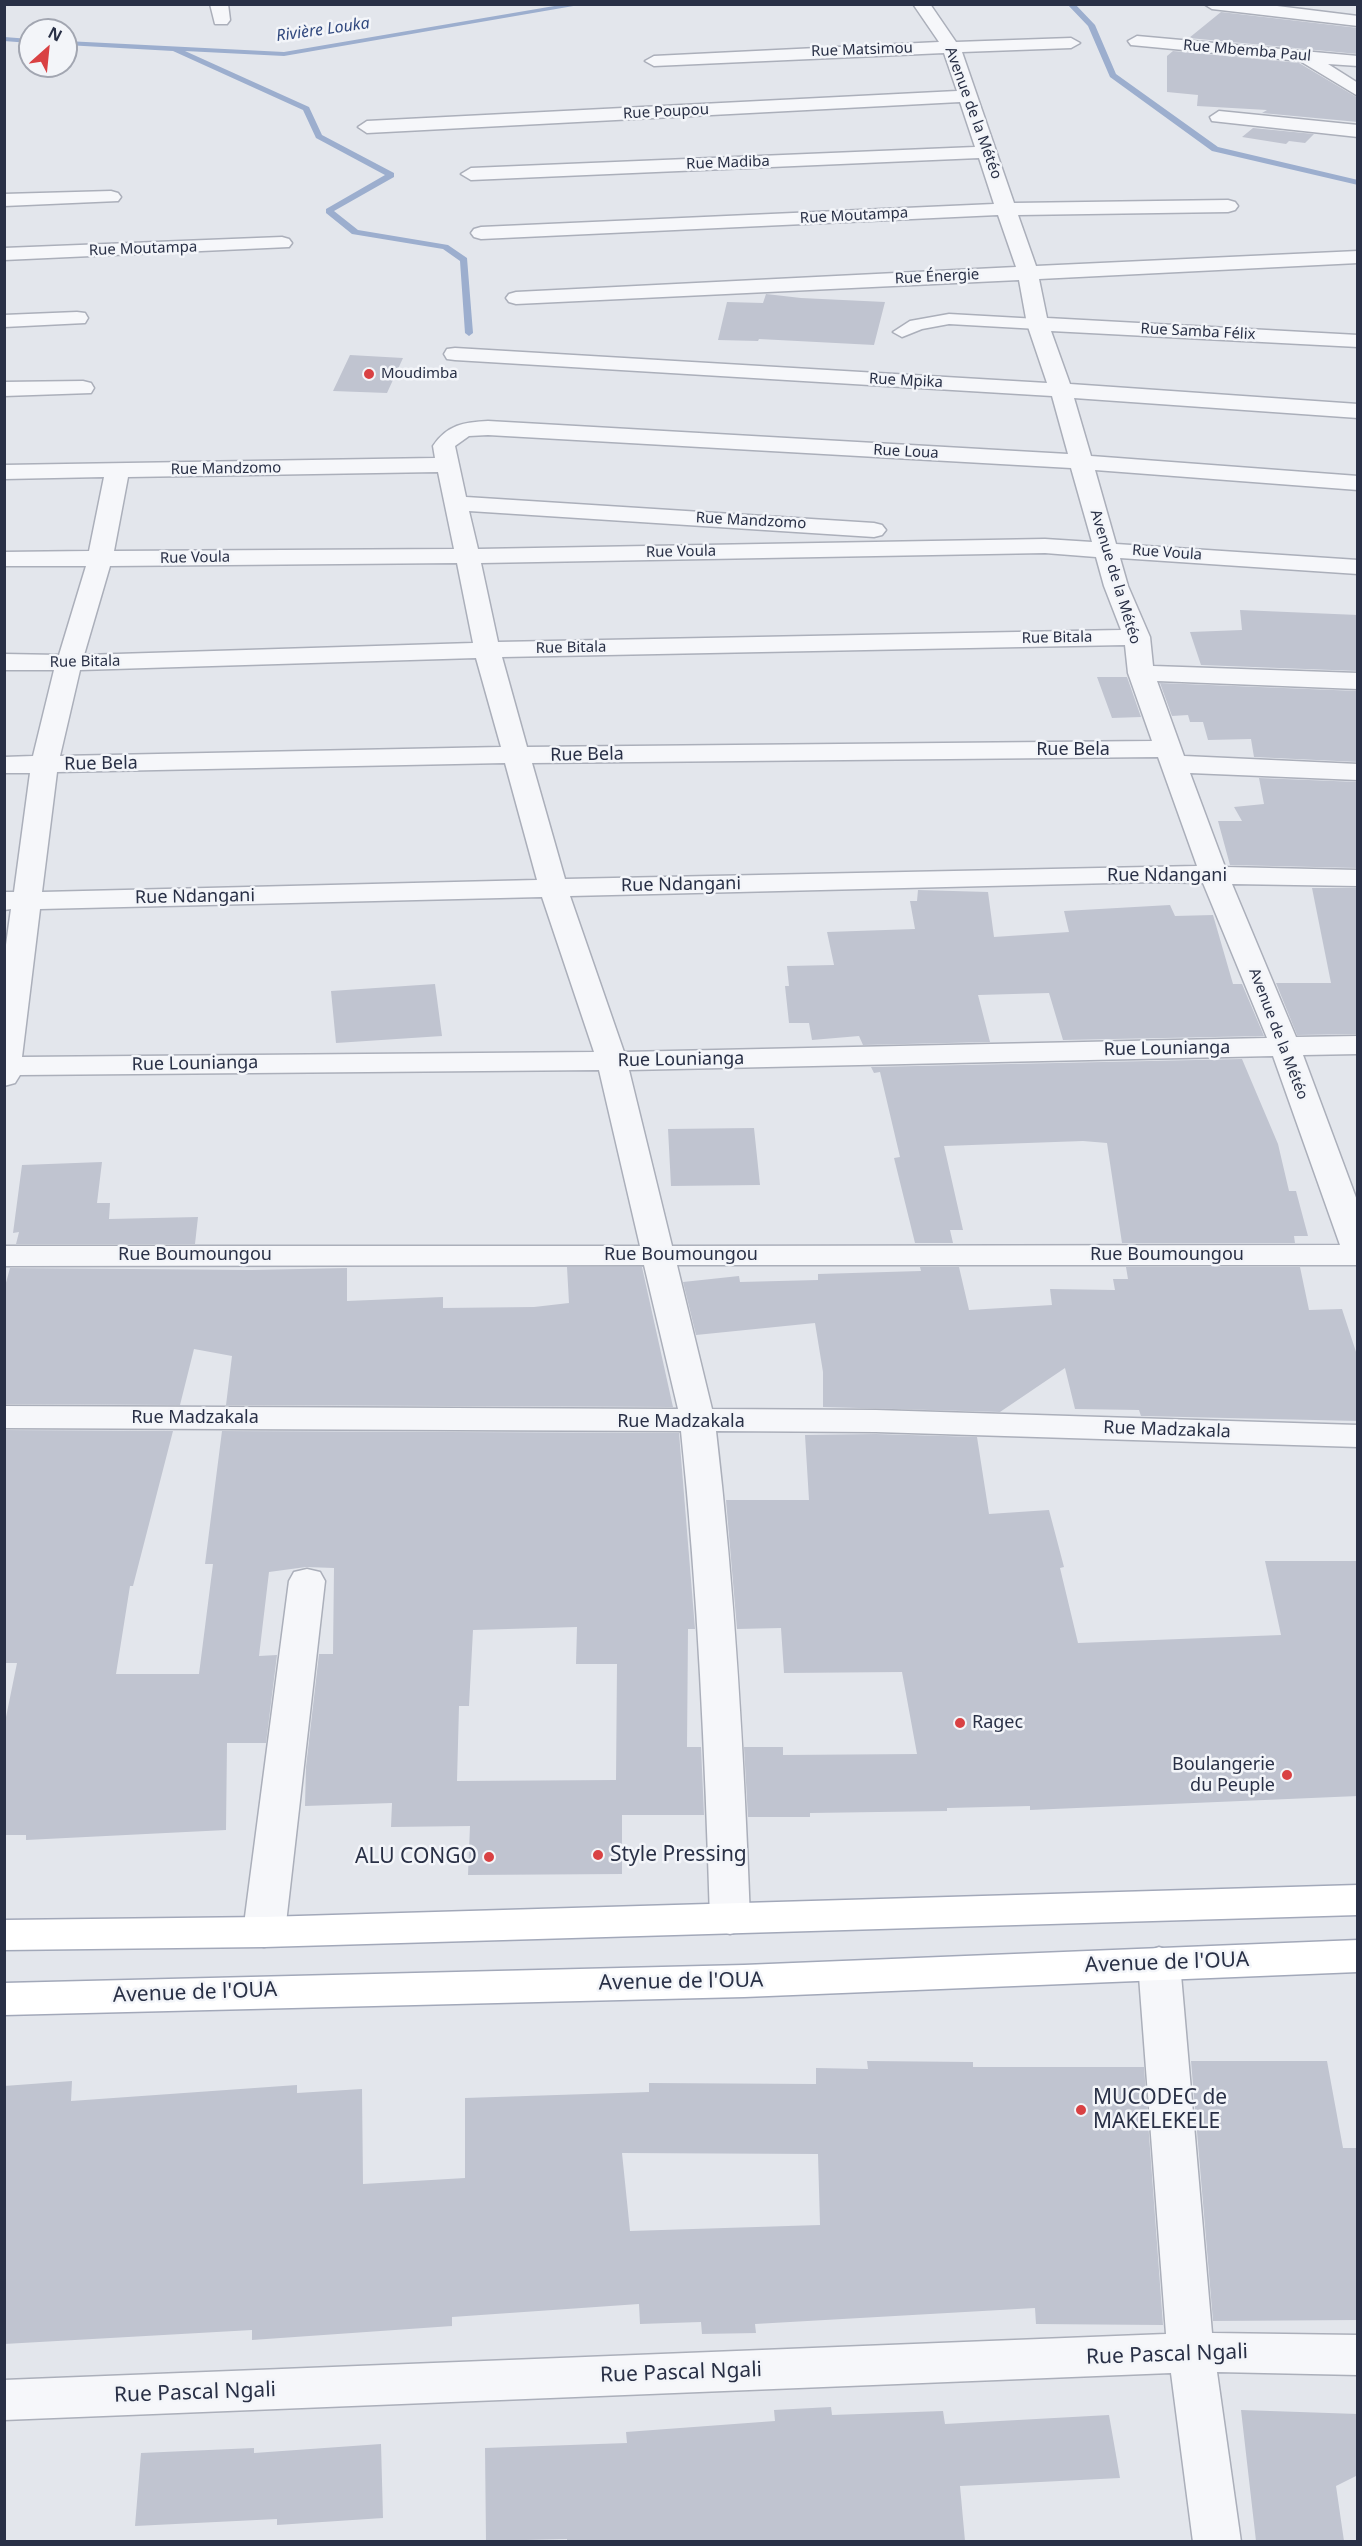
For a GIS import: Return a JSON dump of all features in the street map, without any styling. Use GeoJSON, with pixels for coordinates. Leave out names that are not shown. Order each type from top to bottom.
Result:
{"type":"FeatureCollection","features":[{"type":"Feature","properties":{"kind":"main road"},"geometry":{"type":"LineString","coordinates":[[4,1935],[264,1932],[1358,1900]]}},
{"type":"Feature","properties":{"kind":"main road","name":"Avenue de l'OUA"},"geometry":{"type":"LineString","coordinates":[[4,1999],[744,1981],[1358,1956]]}},
{"type":"Feature","properties":{"kind":"street","name":"Avenue de la Météo"},"geometry":{"type":"LineString","coordinates":[[921,4],[951,47],[1028,273],[1038,324],[1061,390],[1079,462],[1116,586],[1137,637],[1140,672],[1173,757],[1214,875],[1285,1046],[1358,1249]]}},
{"type":"Feature","properties":{"kind":"street"},"geometry":{"type":"LineString","coordinates":[[1212,4],[1358,21]]}},
{"type":"Feature","properties":{"kind":"street","name":"Rue Mbemba Paul"},"geometry":{"type":"LineString","coordinates":[[1137,41],[1358,61]]}},
{"type":"Feature","properties":{"kind":"street","name":"Rue Matsimou"},"geometry":{"type":"LineString","coordinates":[[654,61],[1071,43]]}},
{"type":"Feature","properties":{"kind":"street"},"geometry":{"type":"LineString","coordinates":[[1301,55],[1358,91]]}},
{"type":"Feature","properties":{"kind":"street","name":"Rue Poupou"},"geometry":{"type":"LineString","coordinates":[[367,127],[966,96]]}},
{"type":"Feature","properties":{"kind":"street"},"geometry":{"type":"LineString","coordinates":[[1219,117],[1356,131]]}},
{"type":"Feature","properties":{"kind":"street","name":"Rue Madiba"},"geometry":{"type":"LineString","coordinates":[[471,174],[986,152]]}},
{"type":"Feature","properties":{"kind":"street"},"geometry":{"type":"LineString","coordinates":[[4,200],[111,197]]}},
{"type":"Feature","properties":{"kind":"street","name":"Rue Moutampa"},"geometry":{"type":"LineString","coordinates":[[481,233],[1007,209],[1228,206]]}},
{"type":"Feature","properties":{"kind":"street","name":"Rue Moutampa"},"geometry":{"type":"LineString","coordinates":[[4,254],[282,243]]}},
{"type":"Feature","properties":{"kind":"street","name":"Rue Énergie"},"geometry":{"type":"LineString","coordinates":[[516,298],[1358,257]]}},
{"type":"Feature","properties":{"kind":"street"},"geometry":{"type":"LineString","coordinates":[[4,321],[77,318]]}},
{"type":"Feature","properties":{"kind":"street","name":"Rue Samba Félix"},"geometry":{"type":"LineString","coordinates":[[1038,324],[1358,341]]}},
{"type":"Feature","properties":{"kind":"street","name":"Rue Mpika"},"geometry":{"type":"LineString","coordinates":[[455,354],[1061,390],[1358,411]]}},
{"type":"Feature","properties":{"kind":"street"},"geometry":{"type":"LineString","coordinates":[[4,389],[83,387]]}},
{"type":"Feature","properties":{"kind":"street","name":"Rue Loua"},"geometry":{"type":"LineString","coordinates":[[448,465],[444,446],[454,433],[488,428],[1079,462],[1358,483]]}},
{"type":"Feature","properties":{"kind":"street"},"geometry":{"type":"LineString","coordinates":[[448,465],[487,650],[553,888],[612,1061],[698,1422],[711,1578],[730,1918]]}},
{"type":"Feature","properties":{"kind":"street","name":"Rue Mandzomo"},"geometry":{"type":"LineString","coordinates":[[4,472],[448,465]]}},
{"type":"Feature","properties":{"kind":"street"},"geometry":{"type":"LineString","coordinates":[[5,1070],[15,901],[44,765],[69,663],[100,559],[117,472]]}},
{"type":"Feature","properties":{"kind":"street","name":"Rue Mandzomo"},"geometry":{"type":"LineString","coordinates":[[456,503],[890,531],[1045,546]]}},
{"type":"Feature","properties":{"kind":"street","name":"Rue Voula"},"geometry":{"type":"LineString","coordinates":[[4,560],[469,556],[1045,546],[1106,548],[1358,567]]}},
{"type":"Feature","properties":{"kind":"street","name":"Rue Bitala"},"geometry":{"type":"LineString","coordinates":[[4,662],[69,663],[487,650],[1137,637]]}},
{"type":"Feature","properties":{"kind":"street"},"geometry":{"type":"LineString","coordinates":[[1140,672],[1358,681]]}},
{"type":"Feature","properties":{"kind":"street","name":"Rue Bela"},"geometry":{"type":"LineString","coordinates":[[4,765],[517,755],[1173,757],[1358,772]]}},
{"type":"Feature","properties":{"kind":"street","name":"Rue Ndangani"},"geometry":{"type":"LineString","coordinates":[[15,901],[1214,875],[1358,878]]}},
{"type":"Feature","properties":{"kind":"street","name":"Rue Lounianga"},"geometry":{"type":"LineString","coordinates":[[5,1070],[1358,1046]]}},
{"type":"Feature","properties":{"kind":"street","name":"Rue Boumoungou"},"geometry":{"type":"LineString","coordinates":[[4,1256],[1358,1255]]}},
{"type":"Feature","properties":{"kind":"street","name":"Rue Madzakala"},"geometry":{"type":"LineString","coordinates":[[4,1417],[698,1422],[876,1421],[1358,1436]]}},
{"type":"Feature","properties":{"kind":"street"},"geometry":{"type":"LineString","coordinates":[[264,1932],[307,1581]]}},
{"type":"Feature","properties":{"kind":"street"},"geometry":{"type":"LineString","coordinates":[[1159,1963],[1191,2353],[1217,2541]]}},
{"type":"Feature","properties":{"kind":"street","name":"Rue Pascal Ngali"},"geometry":{"type":"LineString","coordinates":[[4,2400],[1191,2353],[1358,2355]]}},
{"type":"Feature","properties":{"kind":"lane"},"geometry":{"type":"LineString","coordinates":[[902,332],[915,323],[938,319],[1038,324]]}},
{"type":"Feature","properties":{"kind":"building"},"geometry":{"type":"Polygon","coordinates":[[[1221,12],[1358,28],[1358,54],[1189,38],[1221,12]]]}},
{"type":"Feature","properties":{"kind":"building"},"geometry":{"type":"Polygon","coordinates":[[[1173,51],[1299,63],[1358,98],[1358,122],[1262,113],[1267,110],[1197,106],[1198,95],[1167,92],[1167,56],[1173,51]]]}},
{"type":"Feature","properties":{"kind":"building"},"geometry":{"type":"Polygon","coordinates":[[[1253,128],[1314,134],[1305,143],[1289,141],[1286,144],[1242,137],[1253,128]]]}},
{"type":"Feature","properties":{"kind":"building"},"geometry":{"type":"Polygon","coordinates":[[[766,294],[885,302],[874,345],[759,339],[758,341],[718,340],[727,302],[763,303],[766,294]]]}},
{"type":"Feature","properties":{"kind":"building"},"geometry":{"type":"Polygon","coordinates":[[[350,355],[403,358],[387,393],[333,391],[350,355]]]}},
{"type":"Feature","properties":{"kind":"building"},"geometry":{"type":"Polygon","coordinates":[[[1240,610],[1358,615],[1358,671],[1201,665],[1190,632],[1242,630],[1240,610]]]}},
{"type":"Feature","properties":{"kind":"building"},"geometry":{"type":"Polygon","coordinates":[[[1097,677],[1127,677],[1141,717],[1112,718],[1097,677]]]}},
{"type":"Feature","properties":{"kind":"building"},"geometry":{"type":"Polygon","coordinates":[[[1160,683],[1358,691],[1358,762],[1254,757],[1251,739],[1208,740],[1203,722],[1190,722],[1188,715],[1172,716],[1160,683]]]}},
{"type":"Feature","properties":{"kind":"building"},"geometry":{"type":"Polygon","coordinates":[[[1259,778],[1358,782],[1358,868],[1230,865],[1218,821],[1242,821],[1234,807],[1264,804],[1259,778]]]}},
{"type":"Feature","properties":{"kind":"building"},"geometry":{"type":"Polygon","coordinates":[[[1312,888],[1358,888],[1358,1034],[1297,1035],[1276,983],[1331,983],[1312,888]]]}},
{"type":"Feature","properties":{"kind":"building"},"geometry":{"type":"Polygon","coordinates":[[[918,890],[988,892],[994,937],[1069,932],[1064,911],[1170,905],[1175,916],[1213,915],[1233,984],[1242,984],[1264,1036],[1063,1040],[1049,993],[978,995],[990,1042],[863,1045],[859,1036],[812,1040],[809,1023],[789,1023],[785,986],[789,986],[787,966],[834,965],[827,932],[915,929],[910,901],[917,901],[918,890]]]}},
{"type":"Feature","properties":{"kind":"building"},"geometry":{"type":"Polygon","coordinates":[[[435,984],[442,1036],[336,1043],[331,991],[435,984]]]}},
{"type":"Feature","properties":{"kind":"building"},"geometry":{"type":"Polygon","coordinates":[[[1242,1059],[1278,1144],[1289,1191],[1296,1191],[1308,1236],[1294,1236],[1295,1243],[1122,1243],[1107,1143],[1083,1141],[944,1146],[963,1230],[950,1230],[953,1243],[915,1243],[894,1158],[900,1157],[880,1072],[874,1073],[871,1067],[1242,1059]]]}},
{"type":"Feature","properties":{"kind":"building"},"geometry":{"type":"Polygon","coordinates":[[[754,1128],[760,1185],[671,1186],[668,1129],[754,1128]]]}},
{"type":"Feature","properties":{"kind":"building"},"geometry":{"type":"Polygon","coordinates":[[[102,1162],[97,1203],[110,1203],[109,1219],[198,1217],[195,1244],[16,1244],[19,1232],[13,1233],[22,1165],[102,1162]]]}},
{"type":"Feature","properties":{"kind":"building"},"geometry":{"type":"Polygon","coordinates":[[[567,1267],[642,1267],[673,1407],[226,1405],[232,1356],[194,1349],[180,1405],[4,1404],[4,1290],[10,1268],[252,1270],[347,1268],[347,1301],[443,1297],[443,1308],[534,1307],[569,1303],[567,1267]]]}},
{"type":"Feature","properties":{"kind":"building"},"geometry":{"type":"Polygon","coordinates":[[[920,1267],[959,1267],[969,1310],[1052,1305],[1050,1289],[1115,1290],[1113,1279],[1128,1279],[1126,1267],[1300,1267],[1309,1310],[1342,1309],[1358,1358],[1358,1421],[1141,1416],[1139,1410],[1075,1409],[1065,1368],[1000,1412],[823,1407],[823,1372],[815,1323],[696,1335],[683,1282],[739,1276],[740,1282],[818,1280],[818,1274],[921,1271],[920,1267]]]}},
{"type":"Feature","properties":{"kind":"building"},"geometry":{"type":"Polygon","coordinates":[[[4,1430],[173,1431],[133,1586],[130,1586],[116,1674],[199,1674],[213,1564],[205,1564],[222,1431],[679,1433],[695,1629],[688,1629],[687,1747],[701,1747],[704,1815],[622,1815],[622,1874],[468,1875],[470,1826],[391,1827],[392,1803],[305,1806],[306,1767],[319,1654],[333,1654],[334,1568],[306,1567],[269,1572],[259,1656],[277,1655],[266,1743],[227,1743],[226,1830],[26,1840],[26,1835],[4,1835],[4,1727],[17,1663],[4,1663],[4,1430]],[[577,1627],[473,1630],[469,1706],[459,1706],[457,1781],[616,1780],[617,1664],[576,1664],[577,1627]]]}},
{"type":"Feature","properties":{"kind":"building"},"geometry":{"type":"Polygon","coordinates":[[[876,1434],[977,1437],[989,1514],[1049,1510],[1064,1567],[1060,1568],[1078,1643],[1281,1635],[1265,1561],[1358,1561],[1358,1796],[1030,1810],[1030,1806],[947,1808],[947,1811],[810,1813],[810,1817],[748,1817],[744,1747],[783,1747],[783,1755],[917,1754],[902,1672],[784,1673],[781,1628],[737,1629],[726,1500],[809,1500],[805,1435],[876,1434]]]}},
{"type":"Feature","properties":{"kind":"building"},"geometry":{"type":"Polygon","coordinates":[[[867,2061],[973,2062],[973,2067],[1144,2067],[1163,2325],[1036,2324],[1035,2308],[755,2324],[756,2333],[702,2334],[701,2322],[640,2324],[639,2304],[452,2317],[452,2326],[252,2340],[252,2330],[4,2344],[4,2086],[72,2081],[71,2101],[297,2085],[297,2093],[362,2089],[363,2184],[465,2178],[465,2098],[649,2092],[649,2083],[816,2084],[816,2068],[868,2069],[867,2061]],[[622,2153],[630,2231],[820,2225],[818,2154],[622,2153]]]}},
{"type":"Feature","properties":{"kind":"building"},"geometry":{"type":"Polygon","coordinates":[[[1191,2061],[1327,2061],[1343,2148],[1358,2148],[1358,2320],[1213,2321],[1191,2061]]]}},
{"type":"Feature","properties":{"kind":"building"},"geometry":{"type":"Polygon","coordinates":[[[831,2407],[832,2415],[943,2411],[945,2424],[1109,2415],[1120,2478],[960,2486],[965,2541],[567,2541],[567,2539],[486,2541],[485,2448],[627,2443],[626,2432],[775,2421],[774,2410],[831,2407]]]}},
{"type":"Feature","properties":{"kind":"building"},"geometry":{"type":"Polygon","coordinates":[[[1241,2410],[1358,2414],[1358,2475],[1336,2486],[1344,2541],[1256,2541],[1241,2410]]]}},
{"type":"Feature","properties":{"kind":"building"},"geometry":{"type":"Polygon","coordinates":[[[381,2444],[383,2518],[277,2525],[277,2519],[135,2526],[141,2453],[254,2448],[254,2453],[381,2444]]]}},
{"type":"Feature","properties":{"kind":"waterway","name":"Rivière Louka"},"geometry":{"type":"LineString","coordinates":[[78,44],[284,54],[582,4]]}},
{"type":"Feature","properties":{"kind":"waterway"},"geometry":{"type":"LineString","coordinates":[[1070,4],[1091,25],[1113,75],[1215,149],[1358,183]]}},
{"type":"Feature","properties":{"kind":"waterway","name":"Rivière Louka"},"geometry":{"type":"LineString","coordinates":[[4,39],[18,40]]}},
{"type":"Feature","properties":{"kind":"waterway"},"geometry":{"type":"LineString","coordinates":[[176,50],[306,109],[319,136],[391,175],[329,211],[355,232],[445,247],[464,260],[469,333]]}},
{"type":"Feature","properties":{"kind":"place","name":"Moudimba"},"geometry":{"type":"Point","coordinates":[369,374]}},
{"type":"Feature","properties":{"kind":"place","name":"Ragec"},"geometry":{"type":"Point","coordinates":[960,1723]}},
{"type":"Feature","properties":{"kind":"place","name":"Boulangerie du Peuple"},"geometry":{"type":"Point","coordinates":[1287,1775]}},
{"type":"Feature","properties":{"kind":"place","name":"Style Pressing"},"geometry":{"type":"Point","coordinates":[598,1855]}},
{"type":"Feature","properties":{"kind":"place","name":"ALU CONGO"},"geometry":{"type":"Point","coordinates":[489,1857]}},
{"type":"Feature","properties":{"kind":"place","name":"MUCODEC de MAKELEKELE"},"geometry":{"type":"Point","coordinates":[1081,2110]}}]}
